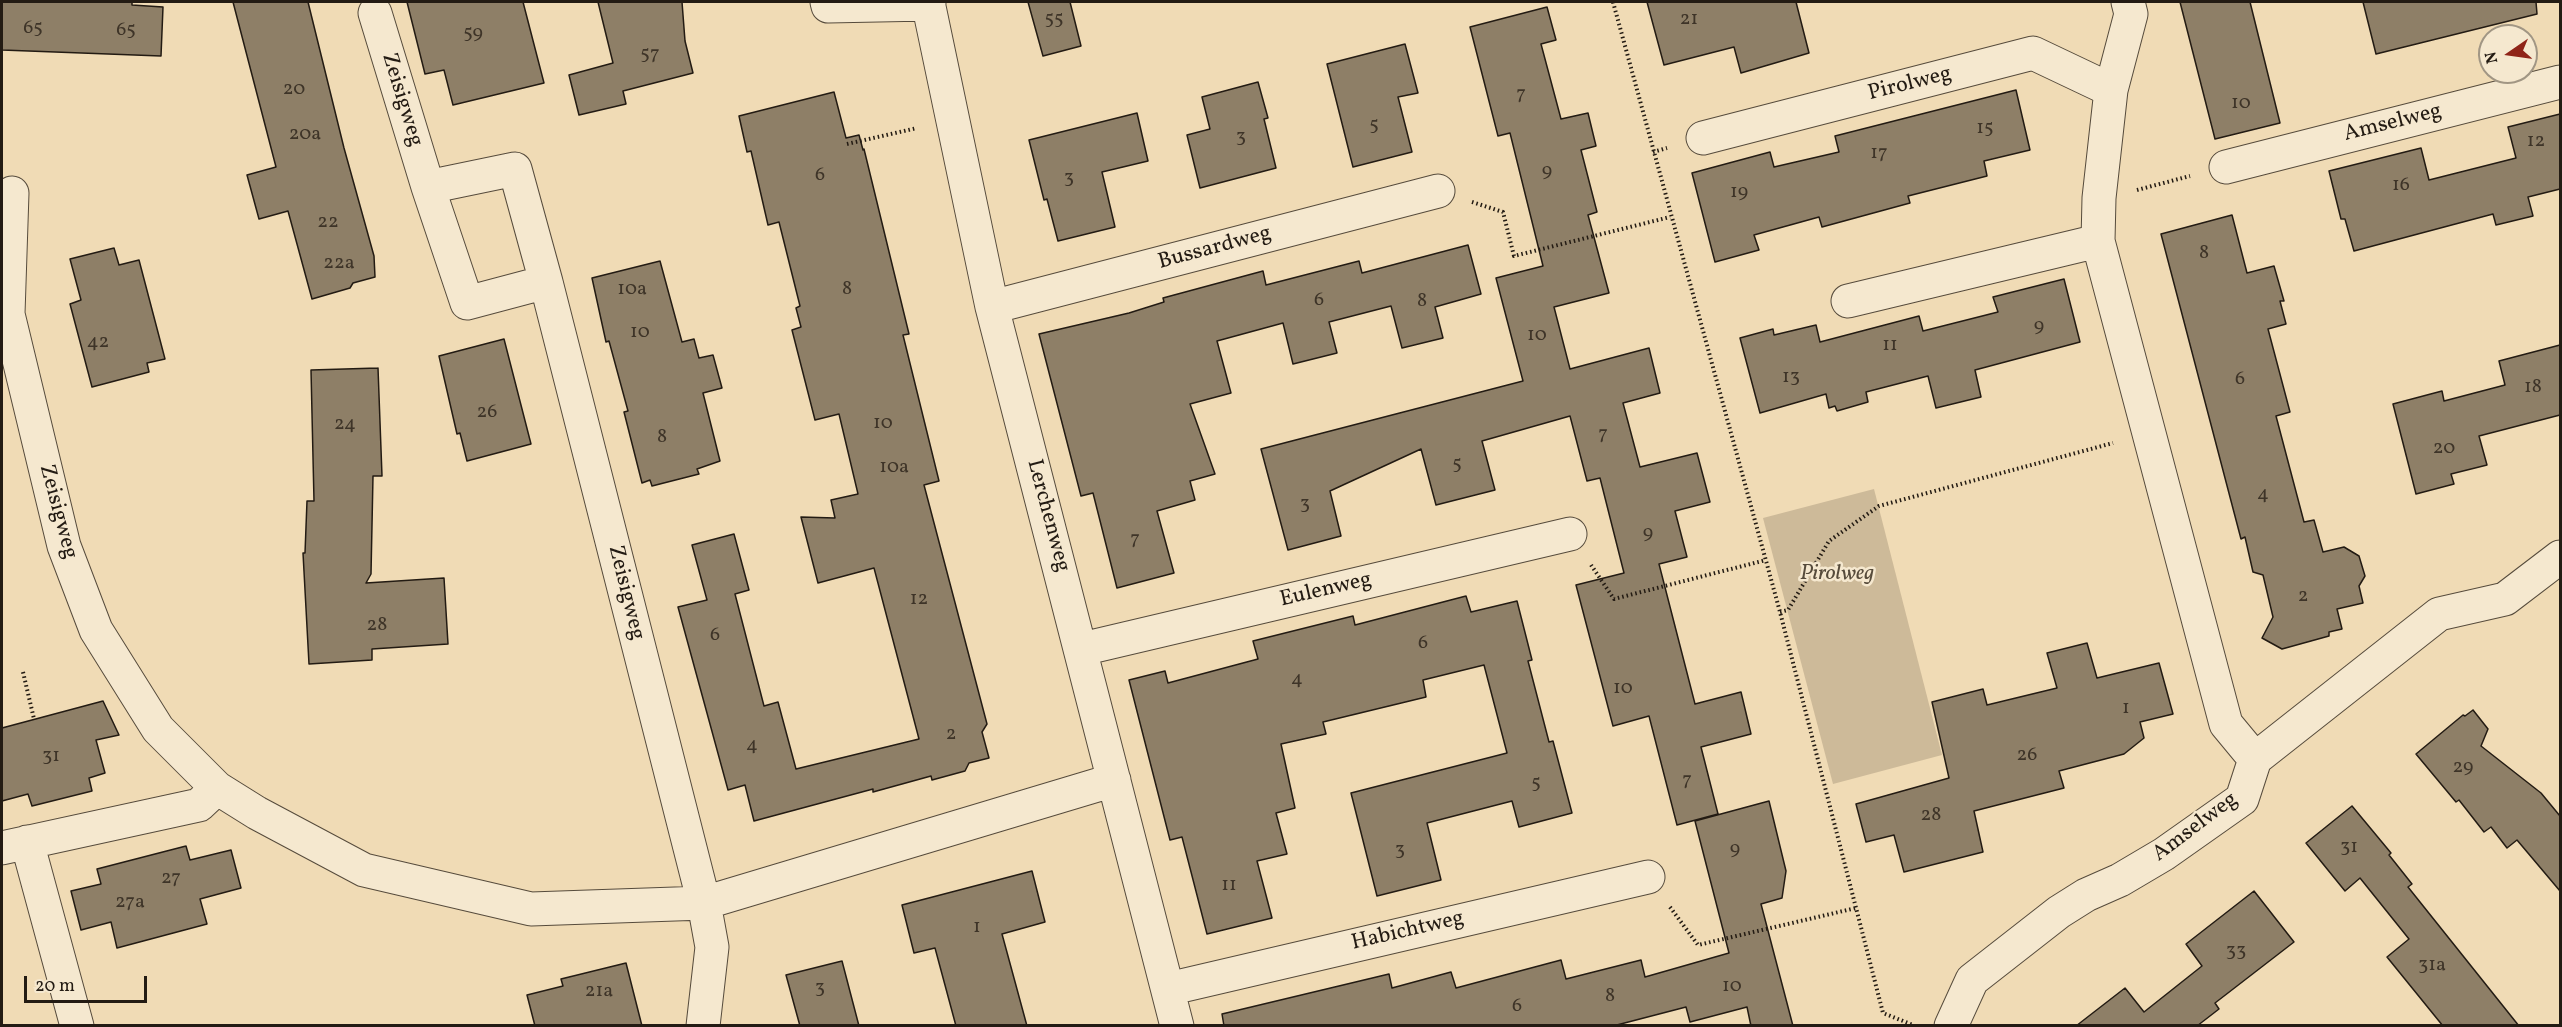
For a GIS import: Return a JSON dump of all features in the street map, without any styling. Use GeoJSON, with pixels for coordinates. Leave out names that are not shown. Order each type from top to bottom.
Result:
{"type":"FeatureCollection","features":[{"type":"Feature","properties":{"kind":"street"},"geometry":{"type":"LineString","coordinates":[[827,2],[828,6],[929,2]]}},
{"type":"Feature","properties":{"kind":"street","name":"Lerchenweg"},"geometry":{"type":"LineString","coordinates":[[929,2],[992,308],[1082,649],[1177,1026]]}},
{"type":"Feature","properties":{"kind":"street"},"geometry":{"type":"LineString","coordinates":[[2128,2],[2131,14],[2111,90],[2099,198],[2098,241],[2226,724],[2255,759],[2439,614],[2505,599],[2560,557]]}},
{"type":"Feature","properties":{"kind":"street","name":"Zeisigweg"},"geometry":{"type":"LineString","coordinates":[[375,13],[428,187],[467,303],[546,282]]}},
{"type":"Feature","properties":{"kind":"street","name":"Pirolweg"},"geometry":{"type":"LineString","coordinates":[[1703,138],[2033,53],[2111,90]]}},
{"type":"Feature","properties":{"kind":"street","name":"Amselweg"},"geometry":{"type":"LineString","coordinates":[[2226,167],[2560,82]]}},
{"type":"Feature","properties":{"kind":"street","name":"Zeisigweg"},"geometry":{"type":"LineString","coordinates":[[428,187],[515,170],[546,282],[704,903],[712,947],[703,1026]]}},
{"type":"Feature","properties":{"kind":"street","name":"Bussardweg"},"geometry":{"type":"LineString","coordinates":[[992,308],[1438,191]]}},
{"type":"Feature","properties":{"kind":"street","name":"Zeisigweg"},"geometry":{"type":"LineString","coordinates":[[12,193],[8,314],[64,546],[96,630],[158,729],[217,788],[267,818],[364,870],[531,909],[704,903],[1114,780]]}},
{"type":"Feature","properties":{"kind":"street"},"geometry":{"type":"LineString","coordinates":[[1848,301],[2098,241]]}},
{"type":"Feature","properties":{"kind":"street","name":"Eulenweg"},"geometry":{"type":"LineString","coordinates":[[1082,649],[1570,534]]}},
{"type":"Feature","properties":{"kind":"street","name":"Amselweg"},"geometry":{"type":"LineString","coordinates":[[1951,1026],[1972,980],[2059,912],[2086,895],[2120,880],[2164,854],[2242,799],[2255,759]]}},
{"type":"Feature","properties":{"kind":"street"},"geometry":{"type":"LineString","coordinates":[[76,1023],[14,845],[199,805],[217,788]]}},
{"type":"Feature","properties":{"kind":"street","name":"Habichtweg"},"geometry":{"type":"LineString","coordinates":[[1168,989],[1648,877]]}},
{"type":"Feature","properties":{"kind":"path"},"geometry":{"type":"LineString","coordinates":[[1613,2],[1780,612],[1883,1013],[1914,1026]]}},
{"type":"Feature","properties":{"kind":"path"},"geometry":{"type":"LineString","coordinates":[[847,144],[953,119]]}},
{"type":"Feature","properties":{"kind":"path"},"geometry":{"type":"LineString","coordinates":[[2099,198],[2226,167]]}},
{"type":"Feature","properties":{"kind":"path"},"geometry":{"type":"LineString","coordinates":[[1438,191],[1503,212],[1514,256],[1670,217]]}},
{"type":"Feature","properties":{"kind":"path"},"geometry":{"type":"LineString","coordinates":[[1780,612],[1788,610],[1829,541],[1879,506],[2150,434]]}},
{"type":"Feature","properties":{"kind":"path"},"geometry":{"type":"LineString","coordinates":[[1570,534],[1614,599],[1766,560]]}},
{"type":"Feature","properties":{"kind":"path"},"geometry":{"type":"LineString","coordinates":[[23,672],[34,719]]}},
{"type":"Feature","properties":{"kind":"path"},"geometry":{"type":"LineString","coordinates":[[1648,877],[1698,945],[1856,908]]}},
{"type":"Feature","properties":{"kind":"green space","name":"Pirolweg"},"geometry":{"type":"Polygon","coordinates":[[[1874,489],[1942,755],[1833,784],[1763,518],[1874,489]]]}},
{"type":"Feature","properties":{"kind":"building"},"geometry":{"type":"Polygon","coordinates":[[[2,2],[132,2],[132,5],[163,7],[161,56],[2,50],[2,2]]]}},
{"type":"Feature","properties":{"kind":"building"},"geometry":{"type":"Polygon","coordinates":[[[233,2],[308,2],[344,148],[374,256],[375,277],[353,283],[350,288],[312,299],[288,211],[259,219],[247,175],[276,167],[233,2]]]}},
{"type":"Feature","properties":{"kind":"building"},"geometry":{"type":"Polygon","coordinates":[[[407,2],[523,2],[544,83],[453,105],[444,70],[425,74],[407,2]]]}},
{"type":"Feature","properties":{"kind":"building"},"geometry":{"type":"Polygon","coordinates":[[[598,2],[682,2],[685,41],[693,73],[623,91],[626,104],[579,115],[569,75],[613,63],[598,2]]]}},
{"type":"Feature","properties":{"kind":"building"},"geometry":{"type":"Polygon","coordinates":[[[1028,2],[1070,2],[1081,46],[1043,56],[1028,2]]]}},
{"type":"Feature","properties":{"kind":"building"},"geometry":{"type":"Polygon","coordinates":[[[1647,2],[1796,2],[1809,53],[1741,73],[1734,47],[1664,65],[1647,2]]]}},
{"type":"Feature","properties":{"kind":"building"},"geometry":{"type":"Polygon","coordinates":[[[2180,2],[2250,2],[2280,123],[2215,139],[2180,2]]]}},
{"type":"Feature","properties":{"kind":"building"},"geometry":{"type":"Polygon","coordinates":[[[2363,2],[2536,2],[2537,14],[2497,24],[2478,24],[2478,29],[2376,54],[2363,2]]]}},
{"type":"Feature","properties":{"kind":"building"},"geometry":{"type":"Polygon","coordinates":[[[1547,7],[1556,40],[1541,44],[1561,119],[1588,113],[1596,146],[1581,150],[1597,212],[1588,215],[1609,293],[1554,307],[1570,369],[1649,348],[1660,393],[1623,403],[1640,467],[1697,453],[1710,502],[1675,511],[1687,557],[1659,564],[1695,704],[1741,692],[1751,734],[1701,747],[1718,814],[1677,825],[1649,716],[1613,726],[1576,585],[1624,573],[1600,478],[1587,481],[1570,416],[1482,441],[1495,490],[1436,505],[1421,449],[1330,491],[1341,536],[1288,550],[1261,449],[1523,381],[1496,278],[1543,266],[1510,133],[1498,136],[1470,27],[1547,7]]]}},
{"type":"Feature","properties":{"kind":"building"},"geometry":{"type":"Polygon","coordinates":[[[1405,44],[1418,93],[1398,97],[1412,152],[1353,167],[1327,64],[1405,44]]]}},
{"type":"Feature","properties":{"kind":"building"},"geometry":{"type":"Polygon","coordinates":[[[1258,82],[1268,118],[1264,119],[1276,168],[1200,188],[1187,135],[1210,129],[1202,97],[1258,82]]]}},
{"type":"Feature","properties":{"kind":"building"},"geometry":{"type":"Polygon","coordinates":[[[2016,90],[2030,150],[1984,161],[1987,176],[1908,196],[1910,203],[1822,227],[1819,217],[1754,235],[1759,250],[1715,262],[1692,173],[1770,152],[1774,167],[1839,152],[1835,136],[2016,90]]]}},
{"type":"Feature","properties":{"kind":"building"},"geometry":{"type":"Polygon","coordinates":[[[834,92],[846,138],[859,135],[864,149],[909,334],[903,335],[939,481],[924,485],[987,724],[982,732],[989,758],[969,763],[965,771],[932,780],[931,776],[873,792],[873,789],[754,821],[745,785],[728,790],[678,607],[707,600],[692,545],[734,534],[749,590],[735,594],[764,706],[778,702],[796,769],[919,739],[874,568],[818,583],[801,517],[835,518],[831,500],[858,494],[839,414],[815,420],[792,330],[801,327],[796,308],[800,306],[779,222],[768,225],[751,151],[747,152],[739,116],[834,92]]]}},
{"type":"Feature","properties":{"kind":"building"},"geometry":{"type":"Polygon","coordinates":[[[1137,113],[1148,161],[1102,172],[1115,227],[1058,241],[1047,199],[1044,200],[1029,140],[1137,113]]]}},
{"type":"Feature","properties":{"kind":"building"},"geometry":{"type":"Polygon","coordinates":[[[2560,114],[2560,189],[2528,197],[2533,216],[2496,225],[2493,214],[2354,251],[2345,219],[2341,219],[2329,171],[2421,148],[2429,180],[2516,158],[2508,127],[2560,114]]]}},
{"type":"Feature","properties":{"kind":"building"},"geometry":{"type":"Polygon","coordinates":[[[2232,215],[2247,273],[2274,266],[2284,301],[2280,301],[2286,324],[2268,329],[2290,412],[2276,416],[2304,522],[2314,520],[2323,552],[2344,547],[2359,556],[2365,576],[2359,586],[2363,603],[2337,609],[2342,629],[2329,632],[2329,636],[2282,649],[2262,638],[2273,617],[2263,575],[2253,572],[2245,537],[2241,539],[2161,234],[2232,215]]]}},
{"type":"Feature","properties":{"kind":"building"},"geometry":{"type":"Polygon","coordinates":[[[1468,245],[1481,294],[1435,307],[1443,338],[1402,348],[1391,306],[1329,322],[1337,353],[1293,364],[1283,323],[1217,341],[1231,393],[1190,404],[1215,474],[1190,481],[1195,500],[1157,511],[1174,573],[1117,588],[1093,493],[1081,496],[1039,334],[1129,313],[1164,302],[1163,298],[1263,271],[1266,285],[1359,261],[1362,273],[1468,245]]]}},
{"type":"Feature","properties":{"kind":"building"},"geometry":{"type":"Polygon","coordinates":[[[114,248],[119,265],[139,260],[165,359],[147,363],[149,372],[92,387],[70,304],[81,300],[70,259],[114,248]]]}},
{"type":"Feature","properties":{"kind":"building"},"geometry":{"type":"Polygon","coordinates":[[[660,261],[682,342],[694,339],[699,358],[713,355],[722,388],[703,393],[720,461],[697,469],[699,474],[652,486],[650,480],[642,483],[624,412],[628,411],[609,341],[606,342],[592,278],[660,261]]]}},
{"type":"Feature","properties":{"kind":"building"},"geometry":{"type":"Polygon","coordinates":[[[2064,279],[2080,342],[1975,370],[1981,397],[1936,408],[1928,376],[1866,392],[1868,402],[1837,411],[1835,406],[1829,408],[1826,394],[1760,413],[1740,338],[1773,329],[1774,335],[1816,325],[1820,342],[1919,316],[1923,331],[1998,312],[1993,297],[2064,279]]]}},
{"type":"Feature","properties":{"kind":"building"},"geometry":{"type":"Polygon","coordinates":[[[504,339],[531,444],[467,461],[460,433],[457,434],[439,356],[504,339]]]}},
{"type":"Feature","properties":{"kind":"building"},"geometry":{"type":"Polygon","coordinates":[[[2560,345],[2560,415],[2479,436],[2487,465],[2451,474],[2454,484],[2416,494],[2393,404],[2442,391],[2444,401],[2505,385],[2499,361],[2560,345]]]}},
{"type":"Feature","properties":{"kind":"building"},"geometry":{"type":"Polygon","coordinates":[[[378,368],[382,476],[373,476],[371,574],[366,583],[444,578],[448,644],[372,649],[372,660],[309,664],[303,553],[305,553],[307,501],[314,501],[311,370],[378,368]]]}},
{"type":"Feature","properties":{"kind":"building"},"geometry":{"type":"Polygon","coordinates":[[[1466,596],[1471,612],[1517,601],[1532,660],[1528,661],[1549,742],[1553,741],[1572,813],[1519,827],[1512,801],[1427,823],[1441,880],[1377,896],[1351,793],[1507,753],[1484,665],[1423,680],[1426,697],[1323,722],[1326,734],[1281,744],[1295,808],[1276,813],[1287,854],[1257,861],[1272,918],[1207,934],[1182,837],[1170,840],[1129,680],[1165,671],[1168,683],[1258,659],[1253,641],[1353,616],[1355,625],[1466,596]]]}},
{"type":"Feature","properties":{"kind":"building"},"geometry":{"type":"Polygon","coordinates":[[[2087,643],[2097,678],[2159,663],[2173,714],[2140,722],[2144,738],[2124,754],[2059,771],[2064,788],[1974,811],[1983,852],[1904,872],[1894,835],[1866,842],[1856,804],[1949,778],[1932,702],[1983,689],[1987,705],[2057,688],[2047,653],[2087,643]]]}},
{"type":"Feature","properties":{"kind":"building"},"geometry":{"type":"Polygon","coordinates":[[[103,701],[119,735],[96,740],[105,773],[89,778],[92,791],[32,806],[28,794],[2,801],[2,728],[103,701]]]}},
{"type":"Feature","properties":{"kind":"building"},"geometry":{"type":"Polygon","coordinates":[[[2473,710],[2488,729],[2481,746],[2541,793],[2560,816],[2560,891],[2517,840],[2507,848],[2491,827],[2484,832],[2459,800],[2456,802],[2416,754],[2463,715],[2473,710]]]}},
{"type":"Feature","properties":{"kind":"building"},"geometry":{"type":"Polygon","coordinates":[[[1769,801],[1786,871],[1782,898],[1761,904],[1793,1026],[1751,1026],[1747,1007],[1690,1022],[1686,1007],[1613,1026],[1224,1026],[1222,1014],[1389,974],[1392,988],[1451,972],[1456,988],[1561,960],[1566,979],[1641,960],[1645,977],[1729,953],[1695,821],[1769,801]]]}},
{"type":"Feature","properties":{"kind":"building"},"geometry":{"type":"Polygon","coordinates":[[[2352,806],[2391,853],[2389,855],[2412,884],[2408,887],[2519,1026],[2443,1026],[2387,957],[2409,939],[2360,878],[2345,891],[2306,843],[2352,806]]]}},
{"type":"Feature","properties":{"kind":"building"},"geometry":{"type":"Polygon","coordinates":[[[186,846],[190,860],[231,850],[241,888],[200,899],[207,924],[117,948],[111,922],[81,930],[71,891],[101,884],[97,869],[186,846]]]}},
{"type":"Feature","properties":{"kind":"building"},"geometry":{"type":"Polygon","coordinates":[[[1032,871],[1045,922],[1002,934],[1027,1026],[956,1026],[935,948],[914,953],[902,905],[1032,871]]]}},
{"type":"Feature","properties":{"kind":"building"},"geometry":{"type":"Polygon","coordinates":[[[2254,891],[2294,942],[2215,1003],[2219,1009],[2197,1026],[2076,1026],[2125,988],[2144,1012],[2202,966],[2186,944],[2254,891]]]}},
{"type":"Feature","properties":{"kind":"building"},"geometry":{"type":"Polygon","coordinates":[[[842,961],[859,1026],[800,1026],[786,975],[842,961]]]}},
{"type":"Feature","properties":{"kind":"building"},"geometry":{"type":"Polygon","coordinates":[[[626,963],[642,1026],[535,1026],[527,995],[563,986],[561,979],[626,963]]]}}]}
